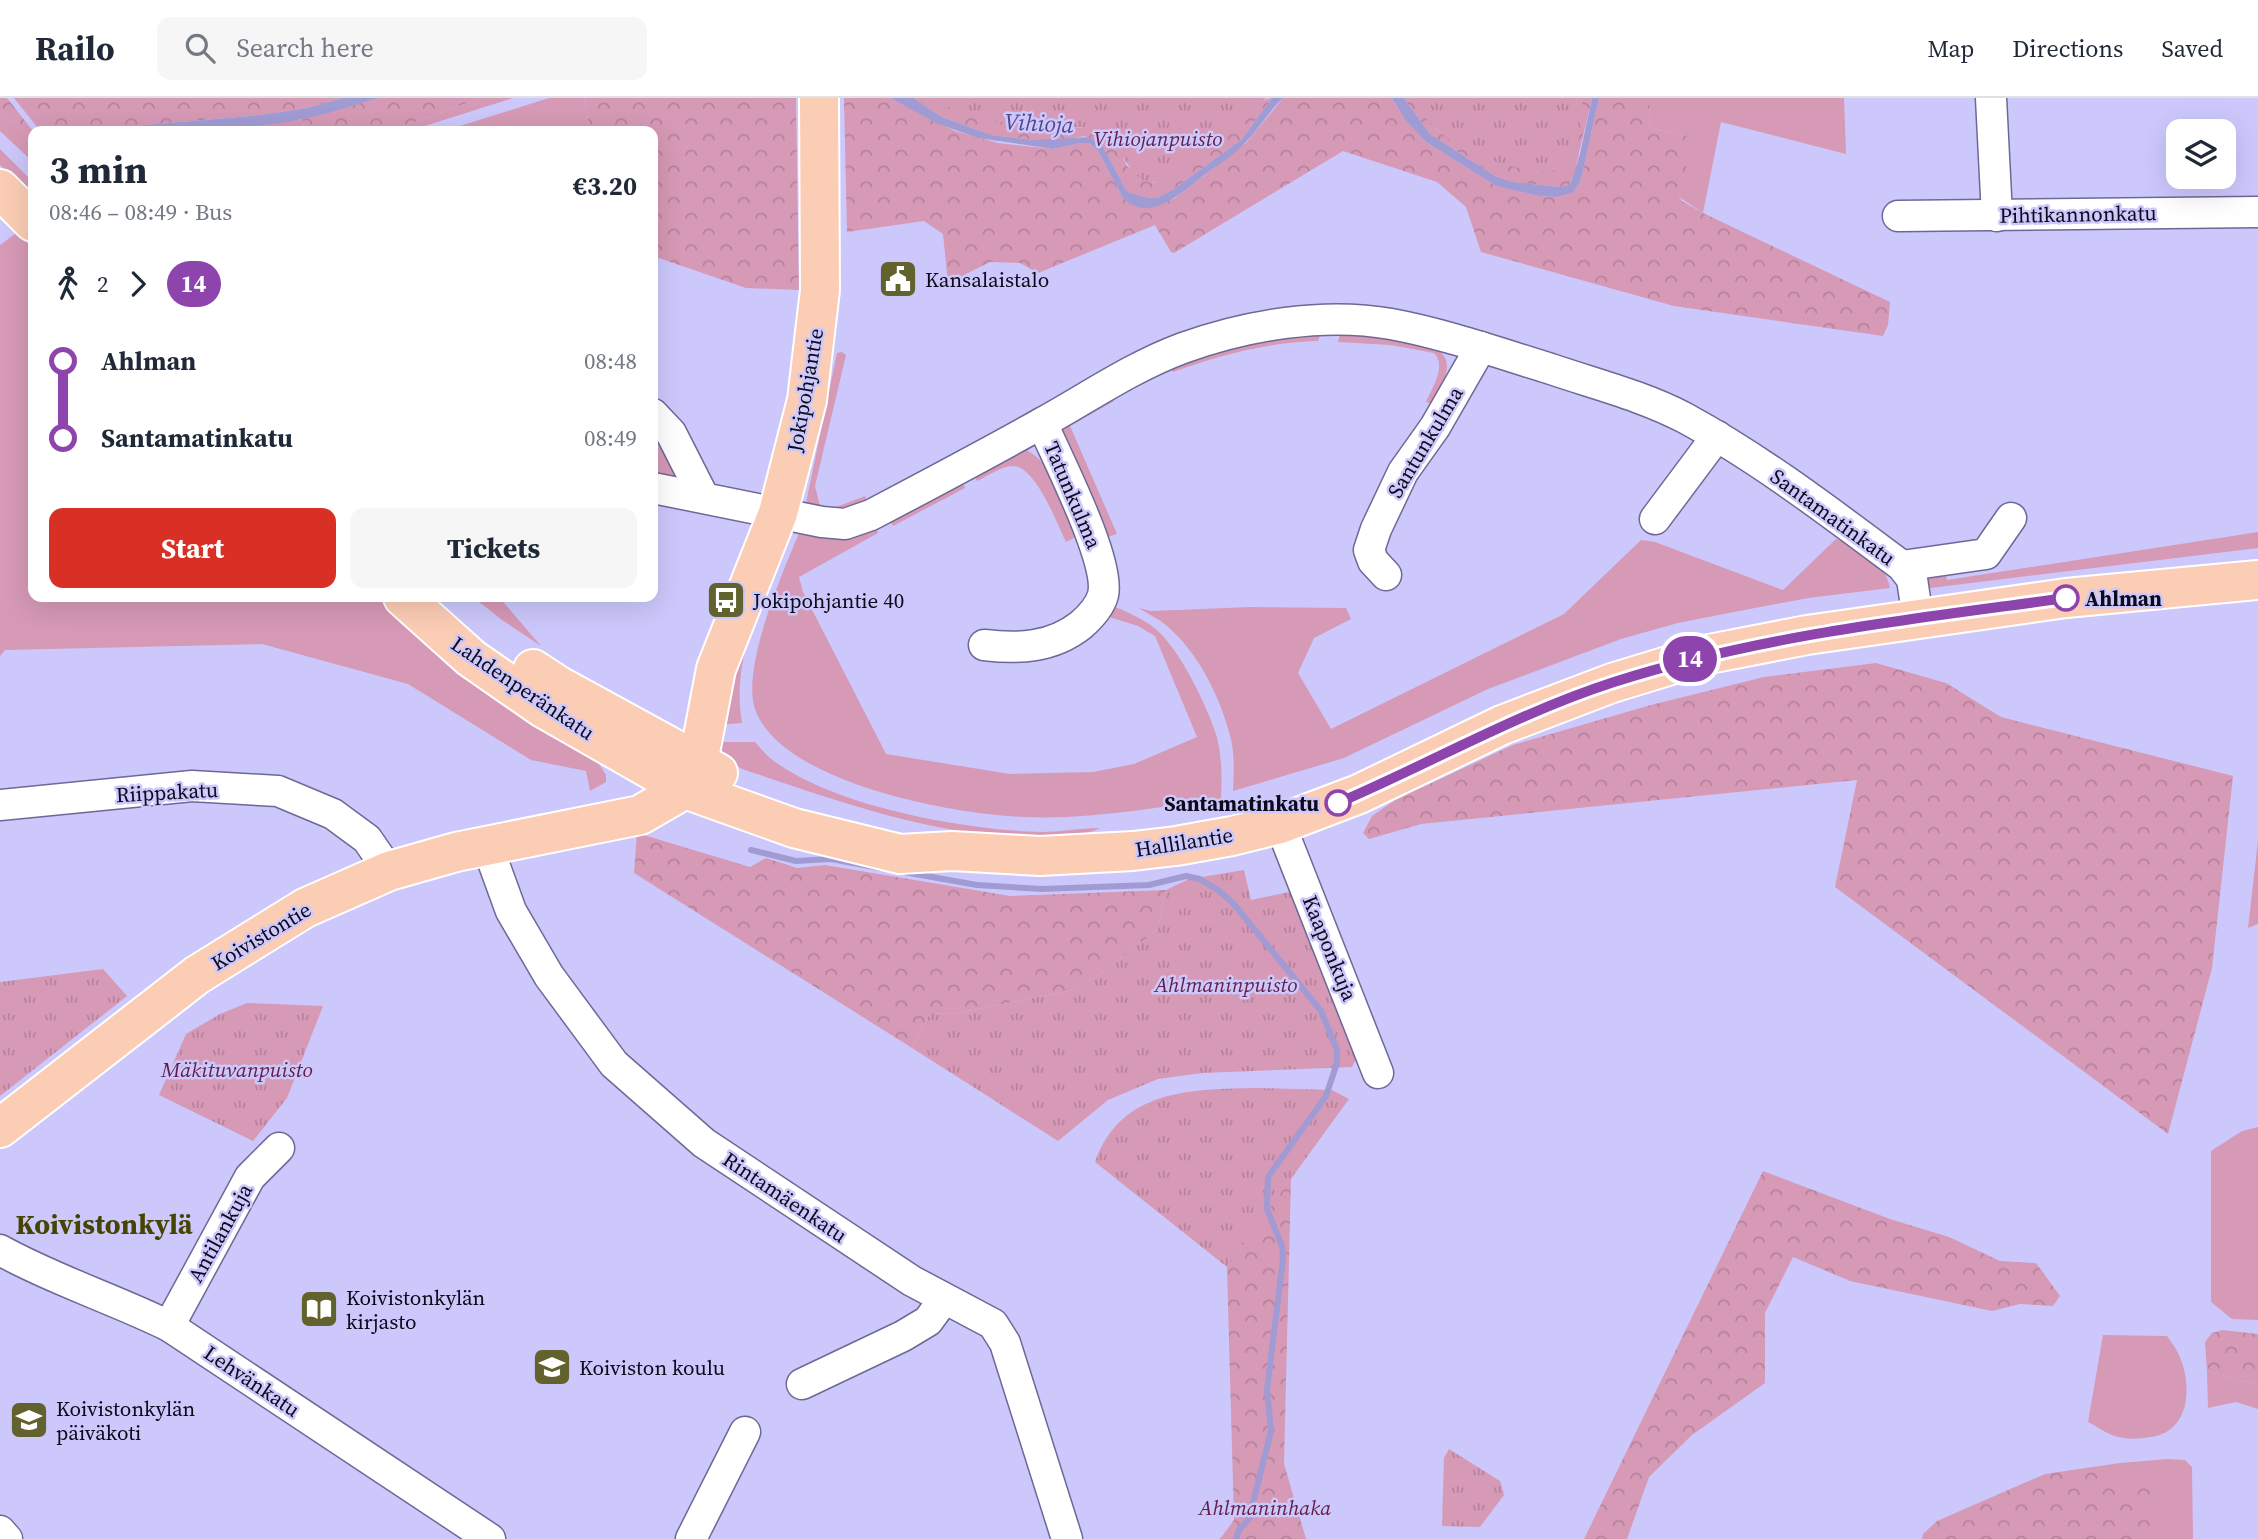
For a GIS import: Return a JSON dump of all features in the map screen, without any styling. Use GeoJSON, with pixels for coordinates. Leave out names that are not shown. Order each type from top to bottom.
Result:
{"type":"FeatureCollection","features":[{"type":"Feature","properties":{"kind":"main road","name":"Jokipohjantie"},"geometry":{"type":"LineString","coordinates":[[674,766],[778,513],[802,424],[820,290],[819,98]]}},
{"type":"Feature","properties":{"kind":"main road"},"geometry":{"type":"LineString","coordinates":[[0,189],[28,217]]}},
{"type":"Feature","properties":{"kind":"main road","name":"Hallilantie"},"geometry":{"type":"LineString","coordinates":[[674,766],[794,828],[900,854],[952,851],[1040,856],[1133,851],[1231,836],[1280,824],[1338,804],[1502,725],[1612,683],[1704,655],[1807,635],[2067,598],[2258,580]]}},
{"type":"Feature","properties":{"kind":"main road","name":"Lahdenperänkatu"},"geometry":{"type":"LineString","coordinates":[[409,602],[471,658],[543,708],[674,766]]}},
{"type":"Feature","properties":{"kind":"main road","name":"Lahdenperänkatu"},"geometry":{"type":"LineString","coordinates":[[440,602],[491,642],[674,766]]}},
{"type":"Feature","properties":{"kind":"main road","name":"Koivistontie"},"geometry":{"type":"LineString","coordinates":[[0,1128],[197,975],[305,908],[389,871],[487,845],[640,815],[674,766]]}},
{"type":"Feature","properties":{"kind":"street"},"geometry":{"type":"LineString","coordinates":[[1991,98],[1997,216]]}},
{"type":"Feature","properties":{"kind":"street","name":"Pihtikannonkatu"},"geometry":{"type":"LineString","coordinates":[[1898,216],[2258,212]]}},
{"type":"Feature","properties":{"kind":"street","name":"Santamatinkatu"},"geometry":{"type":"LineString","coordinates":[[658,489],[837,524],[854,522],[1042,423],[1129,372],[1183,348],[1281,324],[1338,320],[1390,324],[1481,347],[1682,416],[1802,491],[1902,566],[1912,579],[1918,619]]}},
{"type":"Feature","properties":{"kind":"street","name":"Santunkulma"},"geometry":{"type":"LineString","coordinates":[[1386,575],[1373,561],[1369,550],[1376,528],[1403,472],[1435,428],[1481,347]]}},
{"type":"Feature","properties":{"kind":"street"},"geometry":{"type":"LineString","coordinates":[[658,419],[671,433],[704,496]]}},
{"type":"Feature","properties":{"kind":"street","name":"Tatunkulma"},"geometry":{"type":"LineString","coordinates":[[984,645],[1014,648],[1045,644],[1071,633],[1090,618],[1103,595],[1098,553],[1042,423]]}},
{"type":"Feature","properties":{"kind":"street"},"geometry":{"type":"LineString","coordinates":[[1655,519],[1717,436]]}},
{"type":"Feature","properties":{"kind":"street"},"geometry":{"type":"LineString","coordinates":[[1902,566],[1986,554],[2011,518]]}},
{"type":"Feature","properties":{"kind":"street","name":"Riippakatu"},"geometry":{"type":"LineString","coordinates":[[0,805],[192,786],[278,791],[333,814],[368,839],[389,871]]}},
{"type":"Feature","properties":{"kind":"street","name":"Kaaponkuja"},"geometry":{"type":"LineString","coordinates":[[1280,824],[1378,1073]]}},
{"type":"Feature","properties":{"kind":"street","name":"Rintamäenkatu"},"geometry":{"type":"LineString","coordinates":[[487,845],[511,911],[549,976],[614,1064],[704,1143],[912,1281],[993,1324],[1005,1343],[1067,1539]]}},
{"type":"Feature","properties":{"kind":"street","name":"Antilankuja"},"geometry":{"type":"LineString","coordinates":[[169,1326],[250,1177],[279,1148]]}},
{"type":"Feature","properties":{"kind":"street","name":"Lehvänkatu"},"geometry":{"type":"LineString","coordinates":[[0,1250],[35,1270],[131,1307],[169,1326],[490,1539]]}},
{"type":"Feature","properties":{"kind":"street"},"geometry":{"type":"LineString","coordinates":[[802,1384],[903,1336],[928,1321],[944,1299]]}},
{"type":"Feature","properties":{"kind":"street"},"geometry":{"type":"LineString","coordinates":[[691,1539],[745,1432]]}},
{"type":"Feature","properties":{"kind":"street"},"geometry":{"type":"LineString","coordinates":[[0,1531],[7,1539]]}},
{"type":"Feature","properties":{"kind":"green space"},"geometry":{"type":"Polygon","coordinates":[[[0,98],[7,98],[29,126],[28,134],[24,133],[0,111],[0,98]]]}},
{"type":"Feature","properties":{"kind":"green space"},"geometry":{"type":"Polygon","coordinates":[[[14,98],[343,98],[307,108],[261,115],[133,126],[36,126],[14,98]]]}},
{"type":"Feature","properties":{"kind":"green space"},"geometry":{"type":"Polygon","coordinates":[[[379,98],[481,98],[404,126],[302,126],[303,119],[379,98]]]}},
{"type":"Feature","properties":{"kind":"green space"},"geometry":{"type":"Polygon","coordinates":[[[481,98],[513,98],[425,126],[404,126],[481,98]]]}},
{"type":"Feature","properties":{"kind":"green space"},"geometry":{"type":"Polygon","coordinates":[[[549,98],[584,98],[589,126],[460,126],[549,98]]]}},
{"type":"Feature","properties":{"kind":"green space"},"geometry":{"type":"Polygon","coordinates":[[[584,98],[796,98],[799,290],[746,288],[658,258],[658,126],[589,126],[584,98]]]}},
{"type":"Feature","properties":{"kind":"green space"},"geometry":{"type":"Polygon","coordinates":[[[844,98],[891,98],[955,131],[998,143],[1053,149],[1089,143],[1098,151],[1123,198],[1135,206],[1174,199],[1247,142],[1283,98],[1392,98],[1406,121],[1426,142],[1496,186],[1556,197],[1573,193],[1581,180],[1599,98],[1650,98],[1649,119],[1652,129],[1689,136],[1693,141],[1679,196],[1682,201],[1890,302],[1888,325],[1883,336],[1674,306],[1481,252],[1466,207],[1437,182],[1343,151],[1174,253],[1155,225],[1038,273],[1020,263],[990,262],[948,283],[943,234],[924,221],[847,232],[844,98]]]}},
{"type":"Feature","properties":{"kind":"green space"},"geometry":{"type":"Polygon","coordinates":[[[913,98],[929,98],[972,114],[1042,129],[1089,127],[1106,134],[1119,149],[1127,166],[1153,183],[1186,167],[1247,112],[1272,98],[1242,139],[1174,189],[1157,198],[1150,198],[1126,190],[1103,147],[1085,136],[1061,140],[1034,140],[991,135],[942,117],[913,98]]]}},
{"type":"Feature","properties":{"kind":"green space","name":"Vihiojanpuisto"},"geometry":{"type":"Polygon","coordinates":[[[929,98],[1266,98],[1184,169],[1156,182],[1147,182],[1139,177],[1110,140],[1090,128],[1042,129],[1015,125],[969,114],[929,98]]]}},
{"type":"Feature","properties":{"kind":"green space"},"geometry":{"type":"Polygon","coordinates":[[[1404,98],[1412,98],[1436,129],[1464,149],[1525,169],[1576,148],[1582,98],[1592,98],[1574,174],[1569,185],[1561,187],[1513,182],[1495,176],[1430,134],[1404,98]]]}},
{"type":"Feature","properties":{"kind":"green space"},"geometry":{"type":"Polygon","coordinates":[[[1412,98],[1582,98],[1575,155],[1563,168],[1551,171],[1520,168],[1489,159],[1465,150],[1445,136],[1424,116],[1412,98]]]}},
{"type":"Feature","properties":{"kind":"green space"},"geometry":{"type":"Polygon","coordinates":[[[1650,98],[1844,98],[1846,154],[1721,122],[1703,213],[1679,197],[1689,136],[1652,129],[1649,119],[1650,98]]]}},
{"type":"Feature","properties":{"kind":"green space"},"geometry":{"type":"Polygon","coordinates":[[[0,111],[28,134],[28,157],[0,131],[0,111]]]}},
{"type":"Feature","properties":{"kind":"green space"},"geometry":{"type":"Polygon","coordinates":[[[303,119],[302,126],[260,125],[303,119]]]}},
{"type":"Feature","properties":{"kind":"green space"},"geometry":{"type":"Polygon","coordinates":[[[0,149],[28,177],[28,191],[0,165],[0,149]]]}},
{"type":"Feature","properties":{"kind":"green space"},"geometry":{"type":"Polygon","coordinates":[[[15,234],[28,239],[28,602],[388,602],[417,633],[602,756],[599,764],[606,775],[606,782],[590,791],[586,771],[531,760],[408,684],[262,644],[5,650],[0,656],[0,245],[15,234]]]}},
{"type":"Feature","properties":{"kind":"green space"},"geometry":{"type":"Polygon","coordinates":[[[1340,334],[1367,334],[1435,348],[1446,360],[1447,367],[1432,404],[1426,402],[1439,371],[1438,358],[1434,353],[1391,345],[1338,342],[1340,334]]]}},
{"type":"Feature","properties":{"kind":"green space"},"geometry":{"type":"Polygon","coordinates":[[[1320,335],[1318,341],[1244,350],[1173,372],[1170,366],[1244,345],[1320,335]]]}},
{"type":"Feature","properties":{"kind":"green space"},"geometry":{"type":"Polygon","coordinates":[[[837,353],[846,355],[815,486],[821,510],[826,511],[865,496],[869,507],[838,516],[805,512],[837,353]]]}},
{"type":"Feature","properties":{"kind":"green space"},"geometry":{"type":"Polygon","coordinates":[[[1111,395],[1114,401],[1070,426],[1117,534],[1103,538],[1061,443],[1061,428],[1111,395]]]}},
{"type":"Feature","properties":{"kind":"green space"},"geometry":{"type":"Polygon","coordinates":[[[658,440],[687,478],[658,480],[658,440]]]}},
{"type":"Feature","properties":{"kind":"green space"},"geometry":{"type":"Polygon","coordinates":[[[1024,449],[1034,455],[1051,474],[1080,535],[1066,542],[1037,485],[1021,468],[1004,468],[977,481],[974,475],[1024,449]]]}},
{"type":"Feature","properties":{"kind":"green space"},"geometry":{"type":"Polygon","coordinates":[[[963,482],[965,488],[893,526],[890,521],[963,482]]]}},
{"type":"Feature","properties":{"kind":"green space"},"geometry":{"type":"Polygon","coordinates":[[[876,527],[878,533],[799,577],[803,592],[886,754],[1010,774],[1093,772],[1134,764],[1197,737],[1155,636],[1138,626],[1103,615],[1109,604],[1156,629],[1185,668],[1216,734],[1221,766],[1221,799],[1074,817],[995,815],[957,810],[874,790],[833,775],[798,757],[771,735],[755,709],[752,691],[754,670],[766,620],[800,531],[876,527]]]}},
{"type":"Feature","properties":{"kind":"green space"},"geometry":{"type":"Polygon","coordinates":[[[2258,532],[2258,548],[1924,587],[1924,577],[1944,569],[1947,580],[2258,532]]]}},
{"type":"Feature","properties":{"kind":"green space"},"geometry":{"type":"Polygon","coordinates":[[[1836,539],[1862,551],[1877,563],[1890,588],[1808,598],[1739,611],[1678,623],[1621,639],[1488,689],[1344,758],[1233,791],[1234,761],[1231,739],[1206,674],[1178,636],[1164,623],[1139,608],[1151,611],[1251,607],[1346,608],[1351,619],[1314,638],[1298,673],[1331,729],[1564,614],[1641,540],[1655,542],[1783,590],[1836,539]]]}},
{"type":"Feature","properties":{"kind":"green space"},"geometry":{"type":"Polygon","coordinates":[[[479,602],[503,602],[541,646],[479,602]]]}},
{"type":"Feature","properties":{"kind":"green space"},"geometry":{"type":"Polygon","coordinates":[[[758,607],[745,650],[741,677],[742,723],[716,725],[758,607]]]}},
{"type":"Feature","properties":{"kind":"green space"},"geometry":{"type":"Polygon","coordinates":[[[1876,663],[1946,683],[2001,717],[2233,776],[2212,968],[2168,1134],[1835,887],[1857,780],[1421,824],[1369,839],[1363,833],[1372,816],[1395,800],[1513,745],[1651,705],[1764,677],[1876,663]]]}},
{"type":"Feature","properties":{"kind":"green space"},"geometry":{"type":"Polygon","coordinates":[[[716,742],[755,742],[771,759],[800,777],[831,791],[902,813],[976,827],[1010,830],[1048,832],[1100,828],[1080,834],[1043,837],[1004,836],[928,825],[852,805],[742,769],[726,758],[716,742]]]}},
{"type":"Feature","properties":{"kind":"green space"},"geometry":{"type":"Polygon","coordinates":[[[637,833],[750,867],[766,858],[797,868],[825,865],[1010,896],[1166,890],[1158,929],[1110,967],[1073,990],[952,1014],[930,1013],[912,1048],[634,873],[637,833]]]}},
{"type":"Feature","properties":{"kind":"green space"},"geometry":{"type":"Polygon","coordinates":[[[2258,841],[2258,924],[2248,928],[2258,841]]]}},
{"type":"Feature","properties":{"kind":"green space","name":"Ahlmaninpuisto"},"geometry":{"type":"Polygon","coordinates":[[[1244,870],[1251,900],[1294,891],[1357,1057],[1352,1067],[1202,1073],[1158,1079],[1108,1100],[1058,1141],[912,1048],[930,1013],[952,1014],[1073,990],[1110,967],[1158,929],[1166,890],[1189,879],[1244,870]]]}},
{"type":"Feature","properties":{"kind":"green space"},"geometry":{"type":"Polygon","coordinates":[[[103,969],[127,996],[0,1096],[0,982],[103,969]]]}},
{"type":"Feature","properties":{"kind":"green space","name":"Mäkituvanpuisto"},"geometry":{"type":"Polygon","coordinates":[[[247,1003],[323,1006],[287,1098],[253,1141],[159,1095],[186,1034],[220,1014],[247,1003]]]}},
{"type":"Feature","properties":{"kind":"green space"},"geometry":{"type":"Polygon","coordinates":[[[1258,1088],[1332,1090],[1349,1099],[1227,1267],[1095,1162],[1107,1138],[1122,1120],[1140,1107],[1161,1098],[1184,1093],[1258,1088]]]}},
{"type":"Feature","properties":{"kind":"green space"},"geometry":{"type":"Polygon","coordinates":[[[2258,1127],[2258,1320],[2232,1319],[2211,1302],[2211,1151],[2242,1131],[2258,1127]]]}},
{"type":"Feature","properties":{"kind":"green space"},"geometry":{"type":"Polygon","coordinates":[[[1763,1171],[1890,1219],[1949,1237],[2000,1261],[2036,1263],[2060,1296],[2053,1306],[2020,1304],[1992,1311],[1850,1281],[1793,1257],[1765,1313],[1765,1383],[1692,1435],[1649,1477],[1627,1539],[1584,1539],[1763,1171]]]}},
{"type":"Feature","properties":{"kind":"green space","name":"Ahlmaninhaka"},"geometry":{"type":"Polygon","coordinates":[[[1291,1178],[1284,1464],[1306,1539],[1220,1539],[1234,1520],[1227,1267],[1291,1178]]]}},
{"type":"Feature","properties":{"kind":"green space"},"geometry":{"type":"Polygon","coordinates":[[[2222,1330],[2258,1334],[2258,1385],[2207,1371],[2205,1342],[2212,1333],[2222,1330]]]}},
{"type":"Feature","properties":{"kind":"green space"},"geometry":{"type":"Polygon","coordinates":[[[2103,1335],[2167,1336],[2175,1347],[2183,1367],[2187,1394],[2180,1417],[2173,1427],[2163,1434],[2122,1438],[2088,1422],[2103,1335]]]}},
{"type":"Feature","properties":{"kind":"green space"},"geometry":{"type":"Polygon","coordinates":[[[2207,1371],[2258,1385],[2258,1409],[2236,1402],[2208,1408],[2207,1371]]]}},
{"type":"Feature","properties":{"kind":"green space"},"geometry":{"type":"Polygon","coordinates":[[[1449,1449],[1500,1481],[1504,1495],[1480,1527],[1442,1526],[1444,1458],[1449,1449]]]}},
{"type":"Feature","properties":{"kind":"green space"},"geometry":{"type":"Polygon","coordinates":[[[2185,1460],[2192,1467],[2193,1539],[2132,1539],[2151,1528],[2119,1480],[2120,1463],[2185,1460]]]}},
{"type":"Feature","properties":{"kind":"green space"},"geometry":{"type":"Polygon","coordinates":[[[2120,1463],[2120,1480],[2157,1490],[2151,1529],[2132,1539],[1922,1539],[1923,1534],[1937,1521],[2045,1474],[2120,1463]]]}},
{"type":"Feature","properties":{"kind":"shaded area"},"geometry":{"type":"Polygon","coordinates":[[[343,98],[379,98],[312,117],[253,126],[133,126],[261,115],[307,108],[343,98]]]}},
{"type":"Feature","properties":{"kind":"shaded area"},"geometry":{"type":"Polygon","coordinates":[[[891,98],[913,98],[942,117],[991,135],[1034,140],[1090,137],[1103,147],[1126,190],[1157,198],[1174,189],[1242,139],[1272,98],[1283,98],[1233,154],[1181,194],[1158,206],[1146,208],[1134,206],[1123,198],[1098,151],[1089,143],[1053,149],[978,138],[936,123],[891,98]]]}},
{"type":"Feature","properties":{"kind":"shaded area"},"geometry":{"type":"Polygon","coordinates":[[[1392,98],[1404,98],[1430,134],[1495,176],[1513,182],[1561,187],[1571,182],[1592,98],[1599,98],[1581,180],[1573,193],[1556,197],[1496,186],[1426,142],[1406,121],[1392,98]]]}},
{"type":"Feature","properties":{"kind":"waterway"},"geometry":{"type":"LineString","coordinates":[[751,850],[796,861],[831,859],[880,868]]}},
{"type":"Feature","properties":{"kind":"waterway"},"geometry":{"type":"LineString","coordinates":[[898,871],[977,885],[1042,889],[1149,885],[1186,876],[1200,879],[1233,903],[1321,1011],[1337,1050],[1337,1063],[1326,1096],[1268,1177],[1267,1209],[1282,1246],[1283,1259],[1267,1390],[1271,1431],[1249,1519],[1239,1530],[1236,1539]]}},
{"type":"Feature","properties":{"kind":"bus line","name":"14"},"geometry":{"type":"LineString","coordinates":[[1338,803],[1502,725],[1612,683],[1704,655],[1807,635],[2066,598]]}},
{"type":"Feature","properties":{"kind":"place","name":"Kansalaistalo"},"geometry":{"type":"Point","coordinates":[898,279]}},
{"type":"Feature","properties":{"kind":"place","name":"Ahlman"},"geometry":{"type":"Point","coordinates":[2066,598]}},
{"type":"Feature","properties":{"kind":"place","name":"Jokipohjantie 40"},"geometry":{"type":"Point","coordinates":[726,600]}},
{"type":"Feature","properties":{"kind":"place","name":"Santamatinkatu"},"geometry":{"type":"Point","coordinates":[1338,803]}},
{"type":"Feature","properties":{"kind":"place","name":"Koivistonkylän kirjasto"},"geometry":{"type":"Point","coordinates":[319,1309]}},
{"type":"Feature","properties":{"kind":"place","name":"Koiviston koulu"},"geometry":{"type":"Point","coordinates":[552,1367]}},
{"type":"Feature","properties":{"kind":"place","name":"Koivistonkylän päiväkoti"},"geometry":{"type":"Point","coordinates":[29,1420]}},
{"type":"Feature","properties":{"kind":"district","name":"Koivistonkylä"},"geometry":{"type":"Point","coordinates":[104,1224]}},
{"type":"Feature","properties":{"kind":"water label","name":"Vihioja"},"geometry":{"type":"Point","coordinates":[1039,123]}}]}
